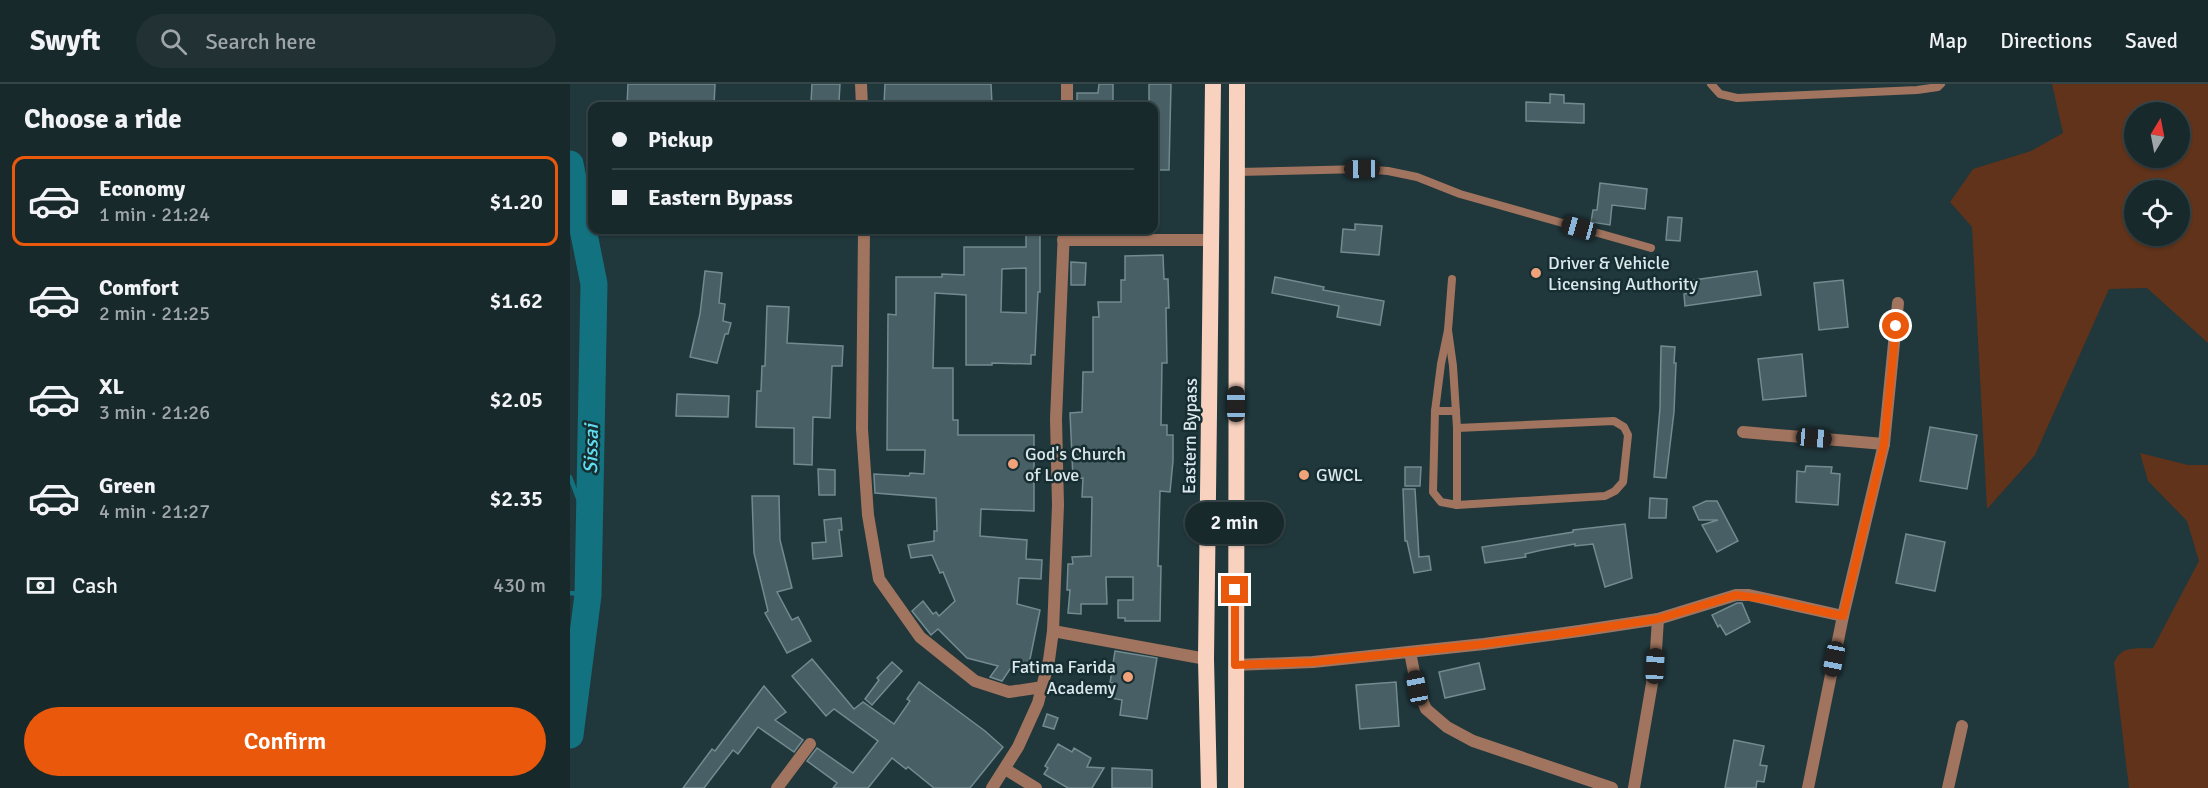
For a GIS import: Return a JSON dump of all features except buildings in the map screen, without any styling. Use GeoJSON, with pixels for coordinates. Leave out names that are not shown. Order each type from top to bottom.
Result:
{"type":"FeatureCollection","features":[{"type":"Feature","properties":{"kind":"highway","name":"Eastern Bypass"},"geometry":{"type":"LineString","coordinates":[[1209,788],[1206,659],[1213,240],[1213,84]]}},
{"type":"Feature","properties":{"kind":"highway"},"geometry":{"type":"LineString","coordinates":[[1236,788],[1237,84]]}},
{"type":"Feature","properties":{"kind":"street"},"geometry":{"type":"LineString","coordinates":[[861,84],[862,102]]}},
{"type":"Feature","properties":{"kind":"street"},"geometry":{"type":"LineString","coordinates":[[1067,84],[1067,102]]}},
{"type":"Feature","properties":{"kind":"street"},"geometry":{"type":"LineString","coordinates":[[864,234],[862,429],[868,514],[879,579],[920,637],[975,681],[1009,692],[1043,687]]}},
{"type":"Feature","properties":{"kind":"street"},"geometry":{"type":"LineString","coordinates":[[992,788],[1018,747],[1038,702],[1053,631],[1057,578],[1056,419],[1064,235],[1213,240]]}},
{"type":"Feature","properties":{"kind":"street"},"geometry":{"type":"LineString","coordinates":[[1808,788],[1843,616],[1884,444],[1899,303]]}},
{"type":"Feature","properties":{"kind":"street"},"geometry":{"type":"LineString","coordinates":[[1743,432],[1884,444]]}},
{"type":"Feature","properties":{"kind":"street"},"geometry":{"type":"LineString","coordinates":[[1235,665],[1313,662],[1484,644],[1658,619],[1736,595],[1757,597],[1843,616]]}},
{"type":"Feature","properties":{"kind":"street"},"geometry":{"type":"LineString","coordinates":[[1634,788],[1655,666],[1658,619]]}},
{"type":"Feature","properties":{"kind":"street"},"geometry":{"type":"LineString","coordinates":[[1053,631],[1206,659]]}},
{"type":"Feature","properties":{"kind":"street"},"geometry":{"type":"LineString","coordinates":[[1410,652],[1417,688],[1426,709],[1447,728],[1473,741],[1612,788]]}},
{"type":"Feature","properties":{"kind":"street"},"geometry":{"type":"LineString","coordinates":[[1948,788],[1962,726]]}},
{"type":"Feature","properties":{"kind":"street"},"geometry":{"type":"LineString","coordinates":[[777,788],[810,744]]}},
{"type":"Feature","properties":{"kind":"street"},"geometry":{"type":"LineString","coordinates":[[1005,769],[1035,788]]}},
{"type":"Feature","properties":{"kind":"lane"},"geometry":{"type":"LineString","coordinates":[[1711,84],[1720,94],[1737,98],[1917,90],[1938,87],[1941,84]]}},
{"type":"Feature","properties":{"kind":"lane"},"geometry":{"type":"LineString","coordinates":[[1237,172],[1362,169],[1388,171],[1417,177],[1460,194],[1651,248]]}},
{"type":"Feature","properties":{"kind":"lane"},"geometry":{"type":"LineString","coordinates":[[1452,279],[1448,330],[1435,411],[1433,492],[1441,502],[1457,505],[1605,496],[1616,491],[1623,482],[1628,435],[1624,427],[1614,421],[1457,428]]}},
{"type":"Feature","properties":{"kind":"lane"},"geometry":{"type":"LineString","coordinates":[[1448,330],[1454,366],[1457,505]]}},
{"type":"Feature","properties":{"kind":"lane"},"geometry":{"type":"LineString","coordinates":[[1435,411],[1456,411]]}},
{"type":"Feature","properties":{"kind":"shaded area"},"geometry":{"type":"Polygon","coordinates":[[[2052,84],[2208,84],[2208,343],[2147,288],[2109,289],[2035,455],[1987,509],[1972,227],[1950,202],[1973,169],[2031,151],[2063,133],[2052,84]]]}},
{"type":"Feature","properties":{"kind":"shaded area"},"geometry":{"type":"Polygon","coordinates":[[[2140,453],[2188,465],[2208,465],[2208,788],[2129,788],[2114,663],[2117,657],[2125,651],[2135,648],[2153,648],[2199,561],[2187,521],[2148,481],[2140,453]]]}},
{"type":"Feature","properties":{"kind":"waterway","name":"Sissai"},"geometry":{"type":"LineString","coordinates":[[570,164],[594,284],[588,595],[570,735]]}},
{"type":"Feature","properties":{"kind":"waterway"},"geometry":{"type":"LineString","coordinates":[[570,477],[589,527]]}},
{"type":"Feature","properties":{"kind":"waterway"},"geometry":{"type":"LineString","coordinates":[[570,593],[588,595]]}},
{"type":"Feature","properties":{"kind":"place","name":"Driver & Vehicle Licensing Authority"},"geometry":{"type":"Point","coordinates":[1536,273]}},
{"type":"Feature","properties":{"kind":"place","name":"God's Church of Love"},"geometry":{"type":"Point","coordinates":[1013,464]}},
{"type":"Feature","properties":{"kind":"place","name":"GWCL"},"geometry":{"type":"Point","coordinates":[1304,475]}},
{"type":"Feature","properties":{"kind":"place","name":"Fatima Farida Academy"},"geometry":{"type":"Point","coordinates":[1128,677]}},
{"type":"Feature","properties":{"kind":"route"},"geometry":{"type":"LineString","coordinates":[[1235,590],[1235,665],[1313,662],[1560,634],[1658,619],[1736,595],[1843,616],[1884,444],[1896,326]]}}]}
